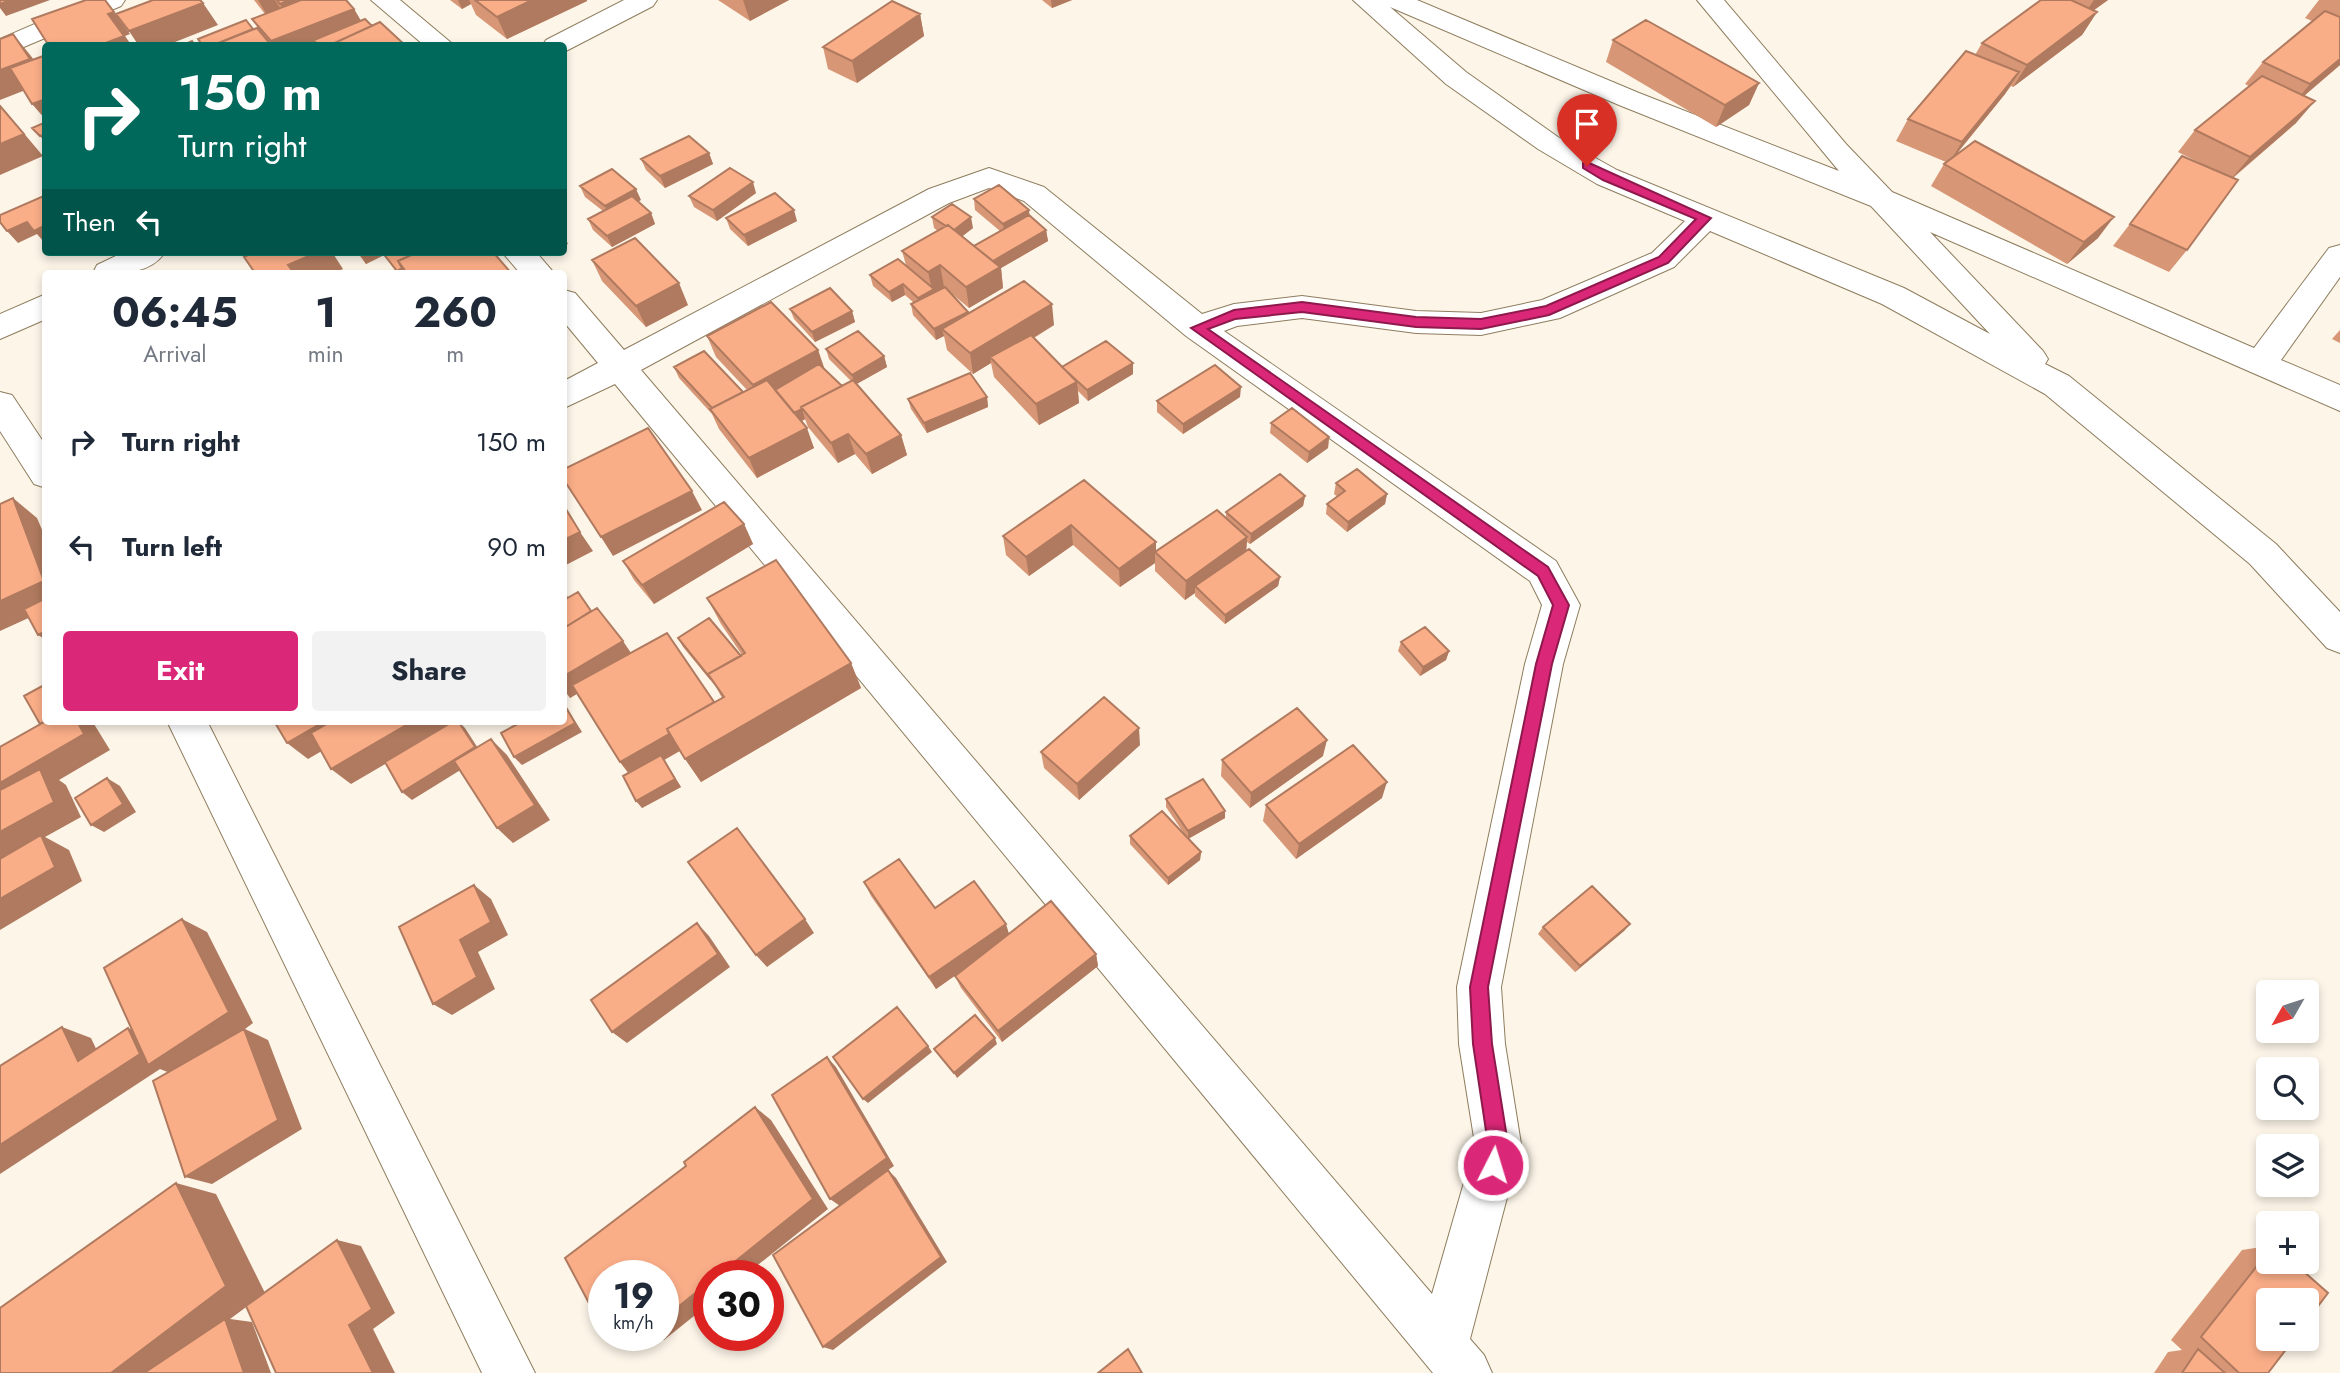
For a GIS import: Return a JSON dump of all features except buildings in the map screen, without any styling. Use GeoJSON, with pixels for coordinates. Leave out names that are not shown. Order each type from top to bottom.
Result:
{"type":"FeatureCollection","features":[{"type":"Feature","properties":{"kind":"street"},"geometry":{"type":"LineString","coordinates":[[0,49],[112,0]]}},
{"type":"Feature","properties":{"kind":"street"},"geometry":{"type":"LineString","coordinates":[[384,0],[437,42]]}},
{"type":"Feature","properties":{"kind":"street"},"geometry":{"type":"LineString","coordinates":[[563,42],[644,0]]}},
{"type":"Feature","properties":{"kind":"street"},"geometry":{"type":"LineString","coordinates":[[1366,0],[1456,78],[1548,143],[1607,177],[1893,296],[2057,386]]}},
{"type":"Feature","properties":{"kind":"street"},"geometry":{"type":"LineString","coordinates":[[1395,0],[1629,99],[1880,198],[2340,399]]}},
{"type":"Feature","properties":{"kind":"street"},"geometry":{"type":"LineString","coordinates":[[1710,0],[1880,198],[2057,386],[2263,554],[2340,637]]}},
{"type":"Feature","properties":{"kind":"street"},"geometry":{"type":"LineString","coordinates":[[567,394],[939,196],[989,177],[1034,194],[1197,328],[1543,572],[1561,605],[1544,664],[1479,987],[1482,1044],[1498,1144],[1454,1359]]}},
{"type":"Feature","properties":{"kind":"street"},"geometry":{"type":"LineString","coordinates":[[1197,328],[1234,315],[1302,307],[1416,322],[1481,324],[1549,310],[1663,260],[1705,218]]}},
{"type":"Feature","properties":{"kind":"street"},"geometry":{"type":"LineString","coordinates":[[2260,364],[2340,255]]}},
{"type":"Feature","properties":{"kind":"street"},"geometry":{"type":"LineString","coordinates":[[114,270],[142,256]]}},
{"type":"Feature","properties":{"kind":"street"},"geometry":{"type":"LineString","coordinates":[[521,256],[536,270]]}},
{"type":"Feature","properties":{"kind":"street"},"geometry":{"type":"LineString","coordinates":[[567,304],[1454,1359]]}},
{"type":"Feature","properties":{"kind":"street"},"geometry":{"type":"LineString","coordinates":[[0,328],[42,307]]}},
{"type":"Feature","properties":{"kind":"street"},"geometry":{"type":"LineString","coordinates":[[0,404],[42,469]]}},
{"type":"Feature","properties":{"kind":"street"},"geometry":{"type":"LineString","coordinates":[[189,725],[509,1373]]}},
{"type":"Feature","properties":{"kind":"route"},"geometry":{"type":"LineString","coordinates":[[1493,1165],[1498,1144],[1482,1044],[1479,987],[1544,664],[1561,605],[1543,572],[1197,328],[1234,315],[1302,307],[1416,322],[1481,324],[1549,310],[1663,260],[1705,218],[1587,166]]}}]}
